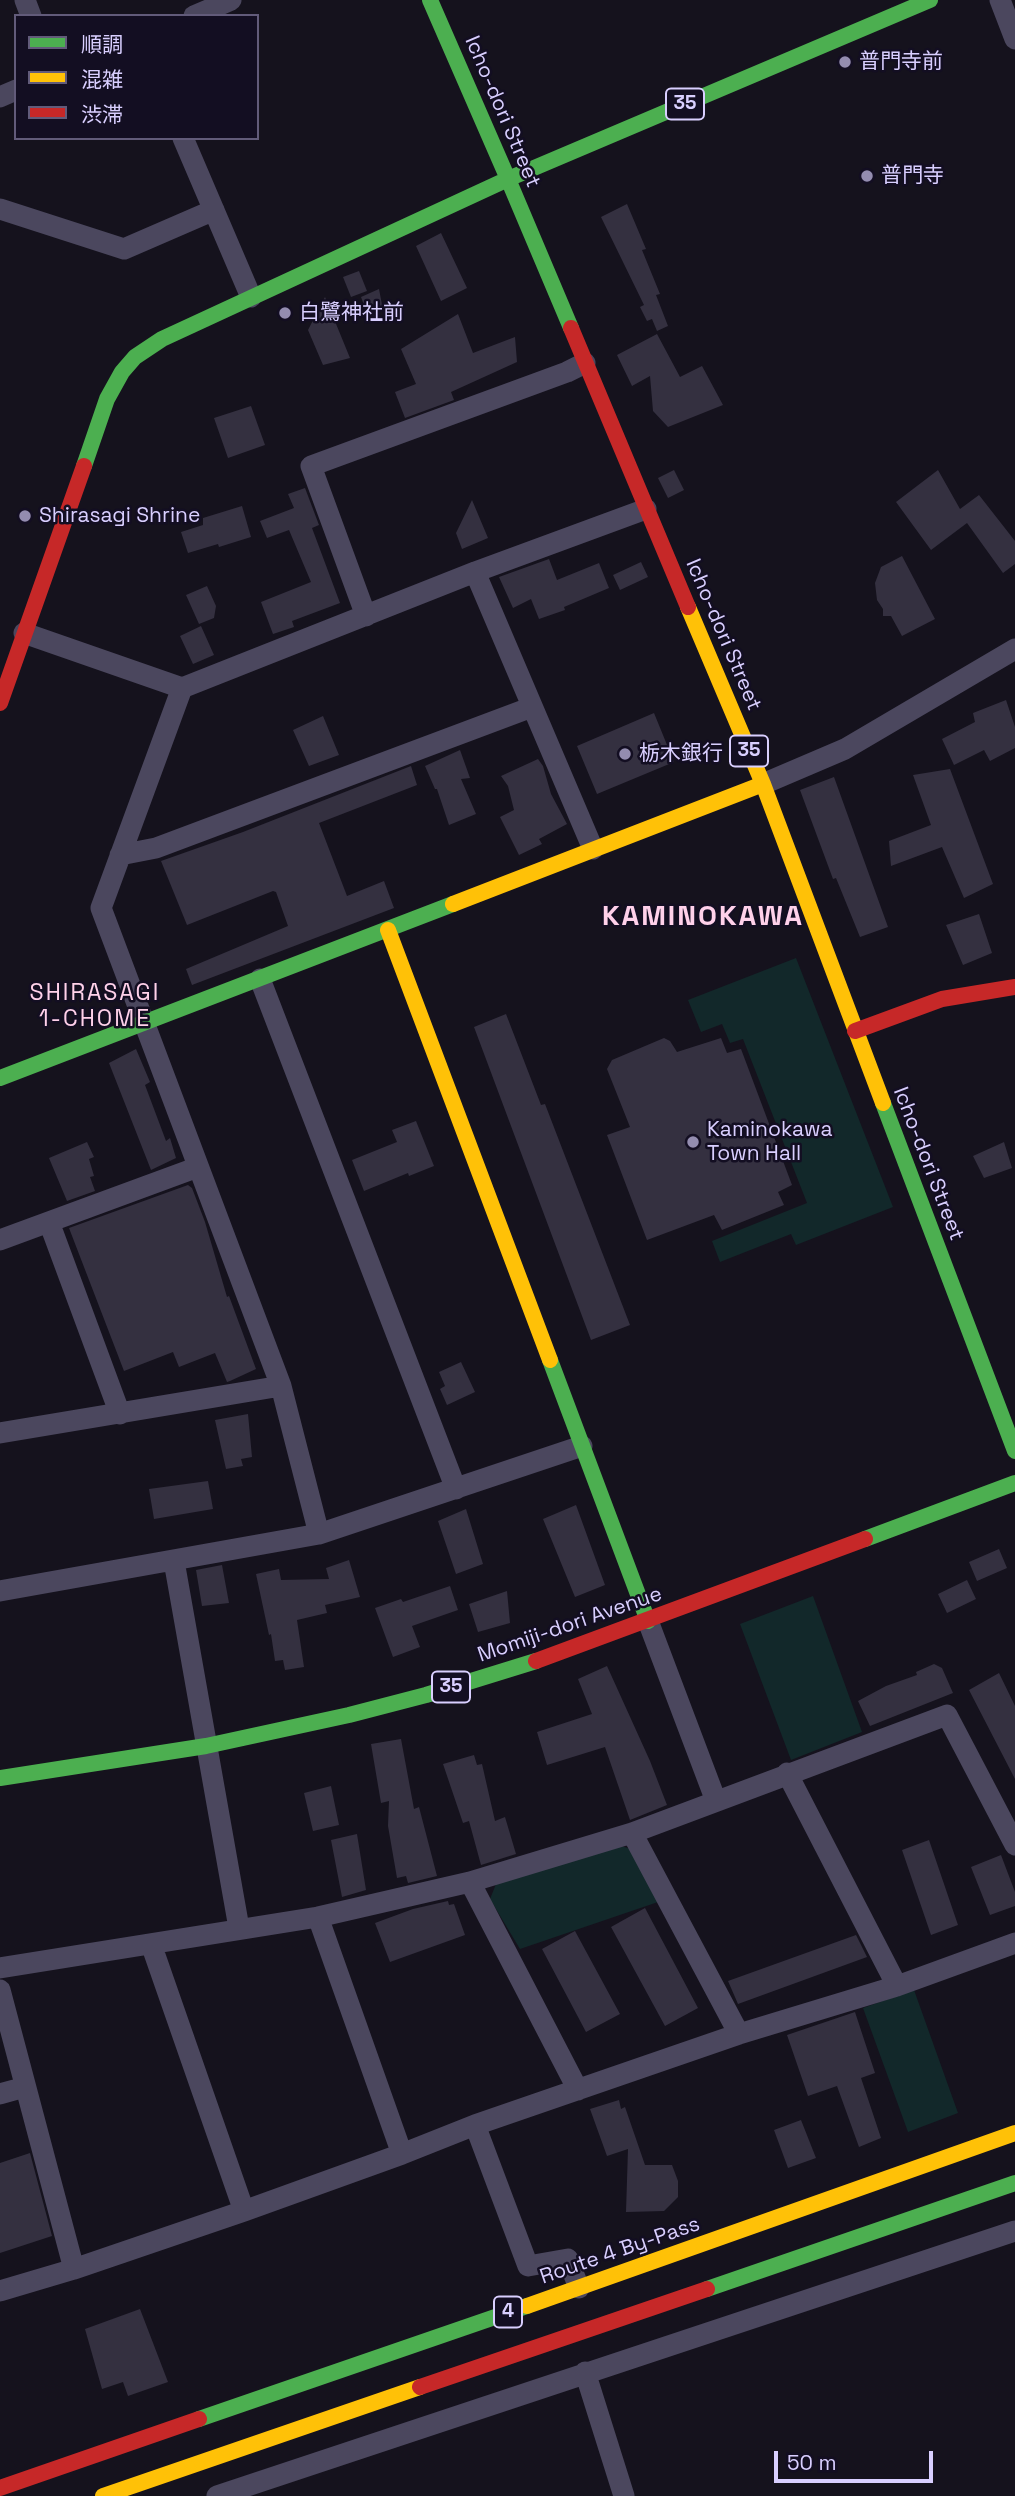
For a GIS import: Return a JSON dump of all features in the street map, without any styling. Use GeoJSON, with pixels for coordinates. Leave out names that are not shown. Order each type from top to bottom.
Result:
{"type":"FeatureCollection","features":[{"type":"Feature","properties":{"kind":"main road","name":"Icho-dori Street"},"geometry":{"type":"LineString","coordinates":[[430,0],[763,784],[1015,1451]]}},
{"type":"Feature","properties":{"kind":"main road","name":"35"},"geometry":{"type":"LineString","coordinates":[[508,179],[930,0]]}},
{"type":"Feature","properties":{"kind":"main road"},"geometry":{"type":"LineString","coordinates":[[0,703],[103,411],[122,372],[135,357],[162,339],[508,179]]}},
{"type":"Feature","properties":{"kind":"main road"},"geometry":{"type":"LineString","coordinates":[[0,1078],[763,784]]}},
{"type":"Feature","properties":{"kind":"main road"},"geometry":{"type":"LineString","coordinates":[[388,930],[648,1620]]}},
{"type":"Feature","properties":{"kind":"main road"},"geometry":{"type":"LineString","coordinates":[[855,1031],[942,999],[1015,987]]}},
{"type":"Feature","properties":{"kind":"main road","name":"Momiji-dori Avenue"},"geometry":{"type":"LineString","coordinates":[[0,1778],[206,1745],[349,1715],[426,1695],[531,1663],[1015,1483]]}},
{"type":"Feature","properties":{"kind":"main road","name":"Route 4 By-Pass"},"geometry":{"type":"LineString","coordinates":[[0,2488],[579,2288],[1015,2133]]}},
{"type":"Feature","properties":{"kind":"main road","name":"4"},"geometry":{"type":"LineString","coordinates":[[117,2494],[1015,2183]]}},
{"type":"Feature","properties":{"kind":"street"},"geometry":{"type":"LineString","coordinates":[[201,9],[231,0]]}},
{"type":"Feature","properties":{"kind":"street"},"geometry":{"type":"LineString","coordinates":[[999,0],[1015,40]]}},
{"type":"Feature","properties":{"kind":"street"},"geometry":{"type":"LineString","coordinates":[[184,140],[251,297]]}},
{"type":"Feature","properties":{"kind":"street"},"geometry":{"type":"LineString","coordinates":[[0,209],[124,249],[214,211]]}},
{"type":"Feature","properties":{"kind":"street"},"geometry":{"type":"LineString","coordinates":[[366,616],[311,466],[585,363]]}},
{"type":"Feature","properties":{"kind":"street"},"geometry":{"type":"LineString","coordinates":[[24,633],[182,688],[475,572],[646,509]]}},
{"type":"Feature","properties":{"kind":"street"},"geometry":{"type":"LineString","coordinates":[[475,572],[593,849]]}},
{"type":"Feature","properties":{"kind":"street"},"geometry":{"type":"LineString","coordinates":[[763,784],[845,749],[1015,649]]}},
{"type":"Feature","properties":{"kind":"street"},"geometry":{"type":"LineString","coordinates":[[182,688],[101,908],[281,1386],[319,1534]]}},
{"type":"Feature","properties":{"kind":"street"},"geometry":{"type":"LineString","coordinates":[[120,855],[156,848],[533,707]]}},
{"type":"Feature","properties":{"kind":"street"},"geometry":{"type":"LineString","coordinates":[[260,979],[456,1489]]}},
{"type":"Feature","properties":{"kind":"street"},"geometry":{"type":"LineString","coordinates":[[0,1240],[198,1167]]}},
{"type":"Feature","properties":{"kind":"street"},"geometry":{"type":"LineString","coordinates":[[49,1222],[120,1413]]}},
{"type":"Feature","properties":{"kind":"street"},"geometry":{"type":"LineString","coordinates":[[0,1433],[281,1386]]}},
{"type":"Feature","properties":{"kind":"street"},"geometry":{"type":"LineString","coordinates":[[0,1591],[319,1534],[582,1446]]}},
{"type":"Feature","properties":{"kind":"street"},"geometry":{"type":"LineString","coordinates":[[174,1561],[239,1928]]}},
{"type":"Feature","properties":{"kind":"street"},"geometry":{"type":"LineString","coordinates":[[648,1620],[716,1801]]}},
{"type":"Feature","properties":{"kind":"street"},"geometry":{"type":"LineString","coordinates":[[0,1968],[318,1917],[470,1882],[632,1833],[947,1715],[1015,1844]]}},
{"type":"Feature","properties":{"kind":"street"},"geometry":{"type":"LineString","coordinates":[[787,1773],[897,1986]]}},
{"type":"Feature","properties":{"kind":"street"},"geometry":{"type":"LineString","coordinates":[[996,1807],[1015,1797]]}},
{"type":"Feature","properties":{"kind":"street"},"geometry":{"type":"LineString","coordinates":[[632,1833],[739,2034]]}},
{"type":"Feature","properties":{"kind":"street"},"geometry":{"type":"LineString","coordinates":[[470,1882],[578,2090]]}},
{"type":"Feature","properties":{"kind":"street"},"geometry":{"type":"LineString","coordinates":[[318,1917],[402,2154]]}},
{"type":"Feature","properties":{"kind":"street"},"geometry":{"type":"LineString","coordinates":[[0,2291],[74,2269],[244,2211],[475,2125],[739,2034],[897,1986],[1015,1943]]}},
{"type":"Feature","properties":{"kind":"street"},"geometry":{"type":"LineString","coordinates":[[151,1944],[244,2211]]}},
{"type":"Feature","properties":{"kind":"street"},"geometry":{"type":"LineString","coordinates":[[0,1990],[74,2269]]}},
{"type":"Feature","properties":{"kind":"street"},"geometry":{"type":"LineString","coordinates":[[0,2094],[25,2087]]}},
{"type":"Feature","properties":{"kind":"street"},"geometry":{"type":"LineString","coordinates":[[475,2125],[528,2266],[568,2259],[579,2288]]}},
{"type":"Feature","properties":{"kind":"street"},"geometry":{"type":"LineString","coordinates":[[217,2496],[1015,2231]]}},
{"type":"Feature","properties":{"kind":"street"},"geometry":{"type":"LineString","coordinates":[[586,2372],[624,2496]]}},
{"type":"Feature","properties":{"kind":"green space"},"geometry":{"type":"Polygon","coordinates":[[[796,958],[893,1207],[796,1245],[791,1234],[720,1262],[712,1241],[807,1203],[743,1039],[730,1043],[722,1024],[701,1032],[688,1000],[796,958]]]}},
{"type":"Feature","properties":{"kind":"green space"},"geometry":{"type":"Polygon","coordinates":[[[813,1596],[862,1732],[791,1760],[740,1624],[813,1596]]]}},
{"type":"Feature","properties":{"kind":"green space"},"geometry":{"type":"Polygon","coordinates":[[[618,1845],[631,1849],[658,1902],[520,1949],[490,1899],[496,1884],[618,1845]]]}},
{"type":"Feature","properties":{"kind":"green space"},"geometry":{"type":"Polygon","coordinates":[[[914,1990],[958,2113],[908,2132],[863,2008],[914,1990]]]}},
{"type":"Feature","properties":{"kind":"building"},"geometry":{"type":"Polygon","coordinates":[[[627,204],[646,249],[642,250],[660,294],[656,295],[668,326],[657,331],[652,319],[647,321],[640,307],[644,305],[601,217],[627,204]]]}},
{"type":"Feature","properties":{"kind":"building"},"geometry":{"type":"Polygon","coordinates":[[[441,233],[467,288],[441,301],[416,246],[441,233]]]}},
{"type":"Feature","properties":{"kind":"building"},"geometry":{"type":"Polygon","coordinates":[[[359,271],[367,291],[351,297],[343,277],[359,271]]]}},
{"type":"Feature","properties":{"kind":"building"},"geometry":{"type":"Polygon","coordinates":[[[379,289],[383,310],[369,319],[361,297],[379,289]]]}},
{"type":"Feature","properties":{"kind":"building"},"geometry":{"type":"Polygon","coordinates":[[[325,297],[350,358],[323,365],[308,330],[325,297]]]}},
{"type":"Feature","properties":{"kind":"building"},"geometry":{"type":"Polygon","coordinates":[[[458,314],[473,353],[515,337],[517,362],[451,392],[454,400],[405,418],[395,392],[416,384],[401,349],[458,314]]]}},
{"type":"Feature","properties":{"kind":"building"},"geometry":{"type":"Polygon","coordinates":[[[657,334],[680,377],[702,366],[723,405],[668,427],[653,411],[650,376],[632,386],[617,355],[657,334]]]}},
{"type":"Feature","properties":{"kind":"building"},"geometry":{"type":"Polygon","coordinates":[[[251,406],[265,445],[228,458],[214,418],[251,406]]]}},
{"type":"Feature","properties":{"kind":"building"},"geometry":{"type":"Polygon","coordinates":[[[674,470],[684,490],[668,498],[658,478],[674,470]]]}},
{"type":"Feature","properties":{"kind":"building"},"geometry":{"type":"Polygon","coordinates":[[[938,470],[960,509],[979,495],[1015,541],[1015,564],[1003,573],[967,523],[931,550],[896,502],[938,470]]]}},
{"type":"Feature","properties":{"kind":"building"},"geometry":{"type":"Polygon","coordinates":[[[305,488],[319,525],[312,528],[340,603],[292,621],[294,627],[273,634],[261,602],[311,582],[289,530],[267,538],[260,521],[294,508],[288,494],[305,488]]]}},
{"type":"Feature","properties":{"kind":"building"},"geometry":{"type":"Polygon","coordinates":[[[472,500],[488,538],[462,549],[456,533],[472,500]]]}},
{"type":"Feature","properties":{"kind":"building"},"geometry":{"type":"Polygon","coordinates":[[[242,506],[251,537],[188,553],[181,532],[203,525],[203,518],[242,506]]]}},
{"type":"Feature","properties":{"kind":"building"},"geometry":{"type":"Polygon","coordinates":[[[902,556],[935,619],[902,636],[891,616],[883,616],[875,583],[881,567],[902,556]]]}},
{"type":"Feature","properties":{"kind":"building"},"geometry":{"type":"Polygon","coordinates":[[[549,559],[557,580],[599,563],[609,588],[564,607],[565,610],[539,619],[531,599],[513,608],[499,577],[549,559]]]}},
{"type":"Feature","properties":{"kind":"building"},"geometry":{"type":"Polygon","coordinates":[[[641,562],[648,577],[620,590],[613,575],[641,562]]]}},
{"type":"Feature","properties":{"kind":"building"},"geometry":{"type":"Polygon","coordinates":[[[207,586],[216,606],[214,618],[199,624],[186,595],[207,586]]]}},
{"type":"Feature","properties":{"kind":"building"},"geometry":{"type":"Polygon","coordinates":[[[201,626],[214,655],[193,664],[180,636],[201,626]]]}},
{"type":"Feature","properties":{"kind":"building"},"geometry":{"type":"Polygon","coordinates":[[[1006,700],[1015,727],[1015,748],[990,761],[984,750],[954,765],[942,739],[975,722],[973,713],[1006,700]]]}},
{"type":"Feature","properties":{"kind":"building","name":"栃木銀行"},"geometry":{"type":"Polygon","coordinates":[[[654,713],[674,762],[597,794],[577,746],[654,713]]]}},
{"type":"Feature","properties":{"kind":"building"},"geometry":{"type":"Polygon","coordinates":[[[323,716],[339,755],[309,766],[293,730],[323,716]]]}},
{"type":"Feature","properties":{"kind":"building"},"geometry":{"type":"Polygon","coordinates":[[[460,750],[470,778],[461,779],[476,814],[449,825],[437,789],[425,766],[460,750]]]}},
{"type":"Feature","properties":{"kind":"building"},"geometry":{"type":"Polygon","coordinates":[[[538,759],[543,766],[551,794],[567,824],[539,839],[542,844],[519,855],[500,817],[514,810],[508,786],[501,776],[538,759]]]}},
{"type":"Feature","properties":{"kind":"building"},"geometry":{"type":"Polygon","coordinates":[[[411,766],[417,785],[319,823],[347,896],[384,881],[394,908],[192,985],[186,969],[288,926],[276,892],[273,891],[187,925],[161,861],[411,766]]]}},
{"type":"Feature","properties":{"kind":"building"},"geometry":{"type":"Polygon","coordinates":[[[950,769],[993,884],[964,898],[942,847],[891,866],[889,841],[931,825],[913,775],[950,769]]]}},
{"type":"Feature","properties":{"kind":"building"},"geometry":{"type":"Polygon","coordinates":[[[834,777],[888,927],[860,937],[836,878],[833,879],[800,790],[834,777]]]}},
{"type":"Feature","properties":{"kind":"building"},"geometry":{"type":"Polygon","coordinates":[[[979,914],[992,953],[963,965],[946,925],[979,914]]]}},
{"type":"Feature","properties":{"kind":"building"},"geometry":{"type":"Polygon","coordinates":[[[506,1014],[541,1105],[545,1104],[630,1325],[591,1340],[474,1027],[506,1014]]]}},
{"type":"Feature","properties":{"kind":"building","name":"Kaminokawa Town Hall"},"geometry":{"type":"Polygon","coordinates":[[[664,1038],[670,1041],[677,1052],[721,1038],[727,1053],[741,1049],[792,1185],[778,1192],[784,1205],[722,1230],[714,1215],[647,1240],[607,1135],[630,1127],[607,1069],[612,1060],[664,1038]]]}},
{"type":"Feature","properties":{"kind":"building"},"geometry":{"type":"Polygon","coordinates":[[[136,1049],[150,1082],[145,1085],[166,1141],[170,1138],[176,1158],[151,1170],[109,1063],[136,1049]]]}},
{"type":"Feature","properties":{"kind":"building"},"geometry":{"type":"Polygon","coordinates":[[[416,1121],[434,1166],[409,1176],[408,1173],[364,1191],[352,1160],[397,1142],[392,1130],[416,1121]]]}},
{"type":"Feature","properties":{"kind":"building"},"geometry":{"type":"Polygon","coordinates":[[[87,1142],[94,1157],[89,1159],[94,1176],[90,1177],[95,1191],[67,1201],[49,1158],[87,1142]]]}},
{"type":"Feature","properties":{"kind":"building"},"geometry":{"type":"Polygon","coordinates":[[[1004,1142],[1012,1168],[984,1178],[973,1156],[1004,1142]]]}},
{"type":"Feature","properties":{"kind":"building"},"geometry":{"type":"Polygon","coordinates":[[[188,1185],[192,1188],[205,1222],[227,1297],[229,1296],[256,1369],[227,1382],[215,1353],[179,1367],[173,1352],[124,1371],[69,1228],[188,1185]]]}},
{"type":"Feature","properties":{"kind":"building"},"geometry":{"type":"Polygon","coordinates":[[[461,1362],[475,1392],[447,1405],[440,1389],[445,1386],[439,1372],[461,1362]]]}},
{"type":"Feature","properties":{"kind":"building"},"geometry":{"type":"Polygon","coordinates":[[[248,1414],[252,1457],[241,1459],[243,1466],[226,1469],[215,1420],[248,1414]]]}},
{"type":"Feature","properties":{"kind":"building"},"geometry":{"type":"Polygon","coordinates":[[[208,1481],[213,1509],[154,1519],[149,1489],[208,1481]]]}},
{"type":"Feature","properties":{"kind":"building"},"geometry":{"type":"Polygon","coordinates":[[[576,1505],[605,1585],[575,1597],[543,1519],[576,1505]]]}},
{"type":"Feature","properties":{"kind":"building"},"geometry":{"type":"Polygon","coordinates":[[[466,1509],[483,1564],[456,1574],[438,1521],[466,1509]]]}},
{"type":"Feature","properties":{"kind":"building"},"geometry":{"type":"Polygon","coordinates":[[[999,1549],[1007,1568],[977,1581],[969,1562],[999,1549]]]}},
{"type":"Feature","properties":{"kind":"building"},"geometry":{"type":"Polygon","coordinates":[[[349,1560],[360,1597],[325,1605],[327,1613],[297,1620],[304,1667],[285,1670],[283,1660],[275,1661],[256,1574],[279,1569],[281,1580],[329,1579],[326,1568],[349,1560]]]}},
{"type":"Feature","properties":{"kind":"building"},"geometry":{"type":"Polygon","coordinates":[[[222,1565],[229,1603],[202,1606],[196,1570],[222,1565]]]}},
{"type":"Feature","properties":{"kind":"building"},"geometry":{"type":"Polygon","coordinates":[[[967,1580],[976,1599],[947,1613],[938,1594],[967,1580]]]}},
{"type":"Feature","properties":{"kind":"building"},"geometry":{"type":"Polygon","coordinates":[[[450,1586],[458,1610],[412,1626],[420,1647],[393,1657],[375,1608],[401,1599],[403,1602],[450,1586]]]}},
{"type":"Feature","properties":{"kind":"building"},"geometry":{"type":"Polygon","coordinates":[[[507,1591],[510,1623],[478,1632],[469,1604],[507,1591]]]}},
{"type":"Feature","properties":{"kind":"building"},"geometry":{"type":"Polygon","coordinates":[[[934,1664],[942,1668],[953,1693],[870,1726],[858,1701],[886,1686],[917,1675],[916,1672],[934,1664]]]}},
{"type":"Feature","properties":{"kind":"building"},"geometry":{"type":"Polygon","coordinates":[[[607,1666],[667,1805],[630,1820],[605,1747],[547,1765],[537,1732],[592,1714],[578,1679],[607,1666]]]}},
{"type":"Feature","properties":{"kind":"building"},"geometry":{"type":"Polygon","coordinates":[[[999,1673],[1015,1706],[1015,1779],[969,1690],[999,1673]]]}},
{"type":"Feature","properties":{"kind":"building"},"geometry":{"type":"Polygon","coordinates":[[[401,1739],[414,1809],[419,1807],[437,1876],[408,1883],[406,1876],[397,1878],[388,1826],[389,1801],[381,1803],[371,1744],[401,1739]]]}},
{"type":"Feature","properties":{"kind":"building"},"geometry":{"type":"Polygon","coordinates":[[[474,1755],[477,1765],[482,1764],[495,1821],[505,1817],[516,1854],[481,1865],[469,1821],[463,1823],[443,1764],[474,1755]]]}},
{"type":"Feature","properties":{"kind":"building"},"geometry":{"type":"Polygon","coordinates":[[[331,1786],[339,1825],[313,1831],[304,1793],[331,1786]]]}},
{"type":"Feature","properties":{"kind":"building"},"geometry":{"type":"Polygon","coordinates":[[[357,1834],[366,1890],[342,1897],[331,1840],[357,1834]]]}},
{"type":"Feature","properties":{"kind":"building"},"geometry":{"type":"Polygon","coordinates":[[[929,1840],[958,1925],[931,1935],[902,1850],[929,1840]]]}},
{"type":"Feature","properties":{"kind":"building"},"geometry":{"type":"Polygon","coordinates":[[[1001,1855],[1015,1892],[1015,1906],[990,1915],[971,1867],[1001,1855]]]}},
{"type":"Feature","properties":{"kind":"building"},"geometry":{"type":"Polygon","coordinates":[[[448,1901],[449,1905],[454,1904],[465,1935],[390,1962],[375,1923],[413,1909],[448,1901]]]}},
{"type":"Feature","properties":{"kind":"building"},"geometry":{"type":"Polygon","coordinates":[[[645,1908],[698,2008],[665,2026],[611,1927],[645,1908]]]}},
{"type":"Feature","properties":{"kind":"building"},"geometry":{"type":"Polygon","coordinates":[[[575,1931],[620,2014],[586,2032],[542,1949],[575,1931]]]}},
{"type":"Feature","properties":{"kind":"building"},"geometry":{"type":"Polygon","coordinates":[[[856,1935],[867,1957],[738,2004],[728,1981],[856,1935]]]}},
{"type":"Feature","properties":{"kind":"building"},"geometry":{"type":"Polygon","coordinates":[[[855,2012],[875,2073],[861,2078],[881,2138],[859,2147],[837,2086],[808,2096],[787,2035],[855,2012]]]}},
{"type":"Feature","properties":{"kind":"building"},"geometry":{"type":"Polygon","coordinates":[[[619,2100],[621,2109],[625,2107],[645,2165],[672,2165],[678,2181],[678,2197],[664,2211],[626,2212],[628,2149],[607,2156],[590,2109],[619,2100]]]}},
{"type":"Feature","properties":{"kind":"building"},"geometry":{"type":"Polygon","coordinates":[[[801,2120],[816,2158],[788,2168],[774,2130],[801,2120]]]}},
{"type":"Feature","properties":{"kind":"building"},"geometry":{"type":"Polygon","coordinates":[[[30,2153],[52,2236],[0,2253],[0,2163],[30,2153]]]}},
{"type":"Feature","properties":{"kind":"building"},"geometry":{"type":"Polygon","coordinates":[[[140,2309],[168,2382],[128,2396],[123,2382],[102,2389],[85,2329],[140,2309]]]}},
{"type":"Feature","properties":{"kind":"traffic: fast"},"geometry":{"type":"LineString","coordinates":[[84,466],[107,399],[122,372],[135,357],[162,339],[508,179],[430,0]]}},
{"type":"Feature","properties":{"kind":"traffic: fast"},"geometry":{"type":"LineString","coordinates":[[571,328],[508,179],[930,0]]}},
{"type":"Feature","properties":{"kind":"traffic: fast"},"geometry":{"type":"LineString","coordinates":[[0,1078],[453,904]]}},
{"type":"Feature","properties":{"kind":"traffic: fast"},"geometry":{"type":"LineString","coordinates":[[883,1103],[1015,1451]]}},
{"type":"Feature","properties":{"kind":"traffic: fast"},"geometry":{"type":"LineString","coordinates":[[550,1360],[648,1621]]}},
{"type":"Feature","properties":{"kind":"traffic: fast"},"geometry":{"type":"LineString","coordinates":[[865,1539],[1015,1483]]}},
{"type":"Feature","properties":{"kind":"traffic: fast"},"geometry":{"type":"LineString","coordinates":[[0,1778],[206,1746],[349,1715],[426,1695],[536,1661]]}},
{"type":"Feature","properties":{"kind":"traffic: fast"},"geometry":{"type":"LineString","coordinates":[[707,2289],[1015,2183]]}},
{"type":"Feature","properties":{"kind":"traffic: fast"},"geometry":{"type":"LineString","coordinates":[[199,2419],[527,2306]]}},
{"type":"Feature","properties":{"kind":"traffic: slow"},"geometry":{"type":"LineString","coordinates":[[688,607],[763,784],[883,1103]]}},
{"type":"Feature","properties":{"kind":"traffic: slow"},"geometry":{"type":"LineString","coordinates":[[453,904],[763,784]]}},
{"type":"Feature","properties":{"kind":"traffic: slow"},"geometry":{"type":"LineString","coordinates":[[388,930],[550,1360]]}},
{"type":"Feature","properties":{"kind":"traffic: slow"},"geometry":{"type":"LineString","coordinates":[[527,2306],[1015,2133]]}},
{"type":"Feature","properties":{"kind":"traffic: slow"},"geometry":{"type":"LineString","coordinates":[[103,2496],[420,2387]]}},
{"type":"Feature","properties":{"kind":"traffic: jam"},"geometry":{"type":"LineString","coordinates":[[571,328],[688,607]]}},
{"type":"Feature","properties":{"kind":"traffic: jam"},"geometry":{"type":"LineString","coordinates":[[0,703],[84,466]]}},
{"type":"Feature","properties":{"kind":"traffic: jam"},"geometry":{"type":"LineString","coordinates":[[855,1031],[942,999],[1015,987]]}},
{"type":"Feature","properties":{"kind":"traffic: jam"},"geometry":{"type":"LineString","coordinates":[[536,1661],[865,1539]]}},
{"type":"Feature","properties":{"kind":"traffic: jam"},"geometry":{"type":"LineString","coordinates":[[420,2387],[707,2289]]}},
{"type":"Feature","properties":{"kind":"traffic: jam"},"geometry":{"type":"LineString","coordinates":[[0,2488],[199,2419]]}},
{"type":"Feature","properties":{"kind":"place","name":"普門寺前"},"geometry":{"type":"Point","coordinates":[845,62]}},
{"type":"Feature","properties":{"kind":"place","name":"普門寺"},"geometry":{"type":"Point","coordinates":[867,176]}},
{"type":"Feature","properties":{"kind":"place","name":"白鷺神社前"},"geometry":{"type":"Point","coordinates":[285,313]}},
{"type":"Feature","properties":{"kind":"place","name":"Shirasagi Shrine"},"geometry":{"type":"Point","coordinates":[25,516]}},
{"type":"Feature","properties":{"kind":"place","name":"栃木銀行"},"geometry":{"type":"Point","coordinates":[625,754]}},
{"type":"Feature","properties":{"kind":"place","name":"Kaminokawa Town Hall"},"geometry":{"type":"Point","coordinates":[693,1142]}},
{"type":"Feature","properties":{"kind":"district","name":"KAMINOKAWA"},"geometry":{"type":"Point","coordinates":[703,917]}},
{"type":"Feature","properties":{"kind":"district","name":"SHIRASAGI 1-CHOME"},"geometry":{"type":"Point","coordinates":[95,1007]}}]}
